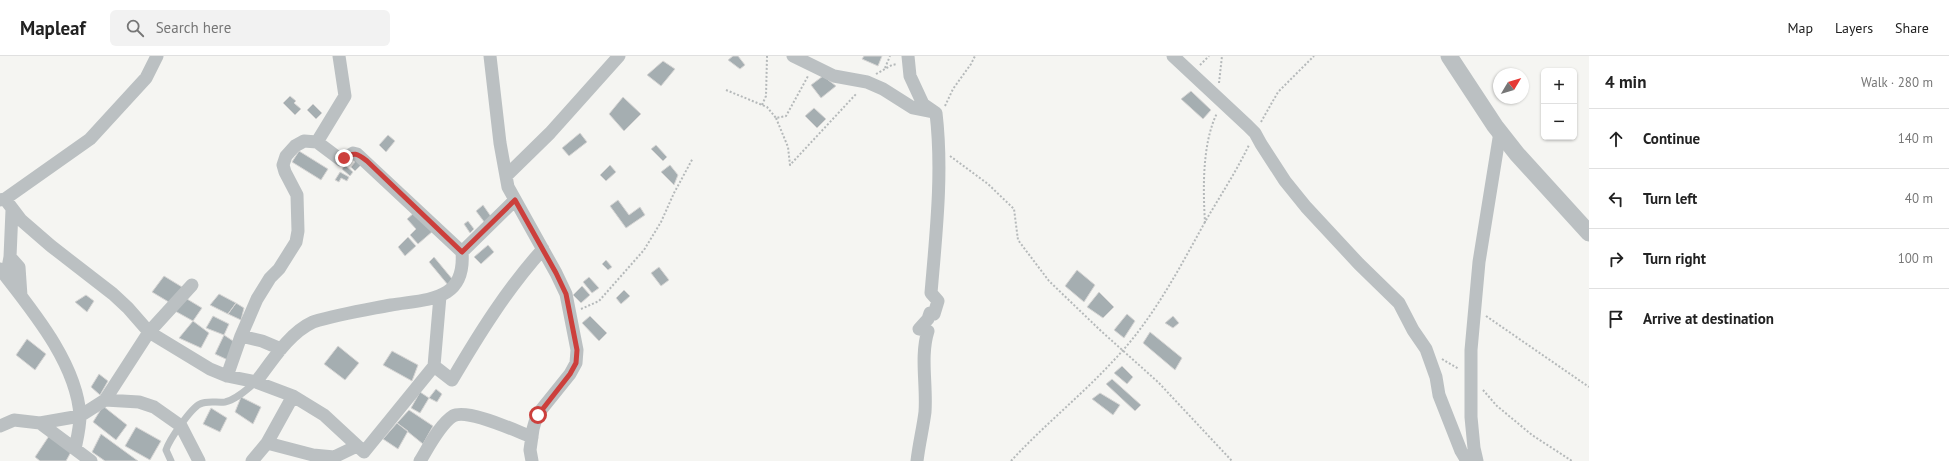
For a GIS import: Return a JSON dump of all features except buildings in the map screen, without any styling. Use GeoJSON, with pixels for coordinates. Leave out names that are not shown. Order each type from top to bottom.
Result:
{"type":"FeatureCollection","features":[{"type":"Feature","properties":{"kind":"street"},"geometry":{"type":"LineString","coordinates":[[6,203],[90,139],[146,78],[157,56]]}},
{"type":"Feature","properties":{"kind":"street"},"geometry":{"type":"LineString","coordinates":[[317,142],[345,96],[339,56]]}},
{"type":"Feature","properties":{"kind":"street"},"geometry":{"type":"LineString","coordinates":[[490,56],[498,128],[508,187],[543,249],[566,294],[577,350],[576,363],[570,374],[538,415],[530,450],[532,461]]}},
{"type":"Feature","properties":{"kind":"street"},"geometry":{"type":"LineString","coordinates":[[506,176],[550,133],[618,56]]}},
{"type":"Feature","properties":{"kind":"street"},"geometry":{"type":"LineString","coordinates":[[793,56],[834,76],[867,82],[882,89],[913,108],[937,119]]}},
{"type":"Feature","properties":{"kind":"street"},"geometry":{"type":"LineString","coordinates":[[1173,56],[1255,133],[1285,181],[1306,207],[1359,264],[1399,303],[1413,330],[1426,349],[1436,377],[1439,395],[1461,451],[1467,461]]}},
{"type":"Feature","properties":{"kind":"street"},"geometry":{"type":"LineString","coordinates":[[1449,56],[1500,132],[1517,154],[1589,233]]}},
{"type":"Feature","properties":{"kind":"street"},"geometry":{"type":"LineString","coordinates":[[908,59],[910,76],[923,104],[937,119],[938,206],[932,293],[938,301],[934,314],[930,313],[931,315],[919,329],[928,331],[924,363],[925,412],[917,461]]}},
{"type":"Feature","properties":{"kind":"street"},"geometry":{"type":"LineString","coordinates":[[1477,461],[1474,448],[1471,417],[1470,350],[1479,262],[1500,132]]}},
{"type":"Feature","properties":{"kind":"street"},"geometry":{"type":"LineString","coordinates":[[227,376],[241,336],[257,299],[270,278],[280,269],[296,242],[298,231],[297,195],[285,172],[283,164],[286,156],[295,146],[304,141],[317,142],[341,160],[353,153],[357,154],[462,252],[463,267],[459,280],[453,287],[440,296],[422,302],[395,305],[313,322],[304,326],[281,349],[256,382]]}},
{"type":"Feature","properties":{"kind":"street"},"geometry":{"type":"LineString","coordinates":[[462,252],[515,200]]}},
{"type":"Feature","properties":{"kind":"street"},"geometry":{"type":"LineString","coordinates":[[6,203],[10,257],[7,272],[21,296]]}},
{"type":"Feature","properties":{"kind":"street"},"geometry":{"type":"LineString","coordinates":[[6,203],[51,246],[128,308],[149,332],[210,369],[227,376],[256,382],[293,396],[324,415],[359,453]]}},
{"type":"Feature","properties":{"kind":"street"},"geometry":{"type":"LineString","coordinates":[[434,366],[452,380],[497,307],[521,274],[543,249]]}},
{"type":"Feature","properties":{"kind":"street"},"geometry":{"type":"LineString","coordinates":[[0,269],[38,319],[54,343],[69,374],[80,416],[75,450]]}},
{"type":"Feature","properties":{"kind":"street"},"geometry":{"type":"LineString","coordinates":[[0,426],[14,420],[40,423],[80,416],[105,400],[149,332],[192,285]]}},
{"type":"Feature","properties":{"kind":"street"},"geometry":{"type":"LineString","coordinates":[[267,443],[310,458],[334,457],[359,453],[434,366],[440,296]]}},
{"type":"Feature","properties":{"kind":"street"},"geometry":{"type":"LineString","coordinates":[[241,336],[262,341],[281,349]]}},
{"type":"Feature","properties":{"kind":"street"},"geometry":{"type":"LineString","coordinates":[[252,461],[267,443],[293,396]]}},
{"type":"Feature","properties":{"kind":"street"},"geometry":{"type":"LineString","coordinates":[[105,400],[139,402],[154,407],[181,426],[199,461]]}},
{"type":"Feature","properties":{"kind":"street"},"geometry":{"type":"LineString","coordinates":[[420,461],[445,423],[454,415],[470,415],[532,437]]}},
{"type":"Feature","properties":{"kind":"street"},"geometry":{"type":"LineString","coordinates":[[40,423],[91,461]]}},
{"type":"Feature","properties":{"kind":"lane"},"geometry":{"type":"LineString","coordinates":[[171,461],[166,450],[171,437],[193,409],[201,403],[226,402],[238,396],[256,382]]}},
{"type":"Feature","properties":{"kind":"path"},"geometry":{"type":"LineString","coordinates":[[762,105],[766,96],[767,56]]}},
{"type":"Feature","properties":{"kind":"path"},"geometry":{"type":"LineString","coordinates":[[885,68],[890,56]]}},
{"type":"Feature","properties":{"kind":"path"},"geometry":{"type":"LineString","coordinates":[[937,119],[953,89],[975,56]]}},
{"type":"Feature","properties":{"kind":"path"},"geometry":{"type":"LineString","coordinates":[[1205,223],[1203,182],[1215,118],[1222,102],[1218,89],[1222,56]]}},
{"type":"Feature","properties":{"kind":"path"},"geometry":{"type":"LineString","coordinates":[[1011,461],[1034,436],[1067,407],[1122,350],[1159,302],[1232,178],[1278,92],[1314,56]]}},
{"type":"Feature","properties":{"kind":"path"},"geometry":{"type":"LineString","coordinates":[[726,90],[762,105],[767,108],[776,118],[788,147],[790,165],[879,71],[908,59]]}},
{"type":"Feature","properties":{"kind":"path"},"geometry":{"type":"LineString","coordinates":[[776,118],[786,116],[807,80],[812,65]]}},
{"type":"Feature","properties":{"kind":"path"},"geometry":{"type":"LineString","coordinates":[[947,154],[988,184],[1014,210],[1018,240],[1049,281],[1158,382],[1232,461]]}},
{"type":"Feature","properties":{"kind":"path"},"geometry":{"type":"LineString","coordinates":[[570,314],[599,301],[644,250],[662,222],[674,193],[693,158]]}},
{"type":"Feature","properties":{"kind":"path"},"geometry":{"type":"LineString","coordinates":[[1475,309],[1589,387]]}},
{"type":"Feature","properties":{"kind":"path"},"geometry":{"type":"LineString","coordinates":[[1426,349],[1471,376],[1497,406],[1532,435],[1572,461]]}},
{"type":"Feature","properties":{"kind":"route"},"geometry":{"type":"LineString","coordinates":[[344,158],[353,153],[367,161],[462,252],[515,200],[543,249],[566,294],[577,350],[576,363],[570,374],[538,415]]}}]}
